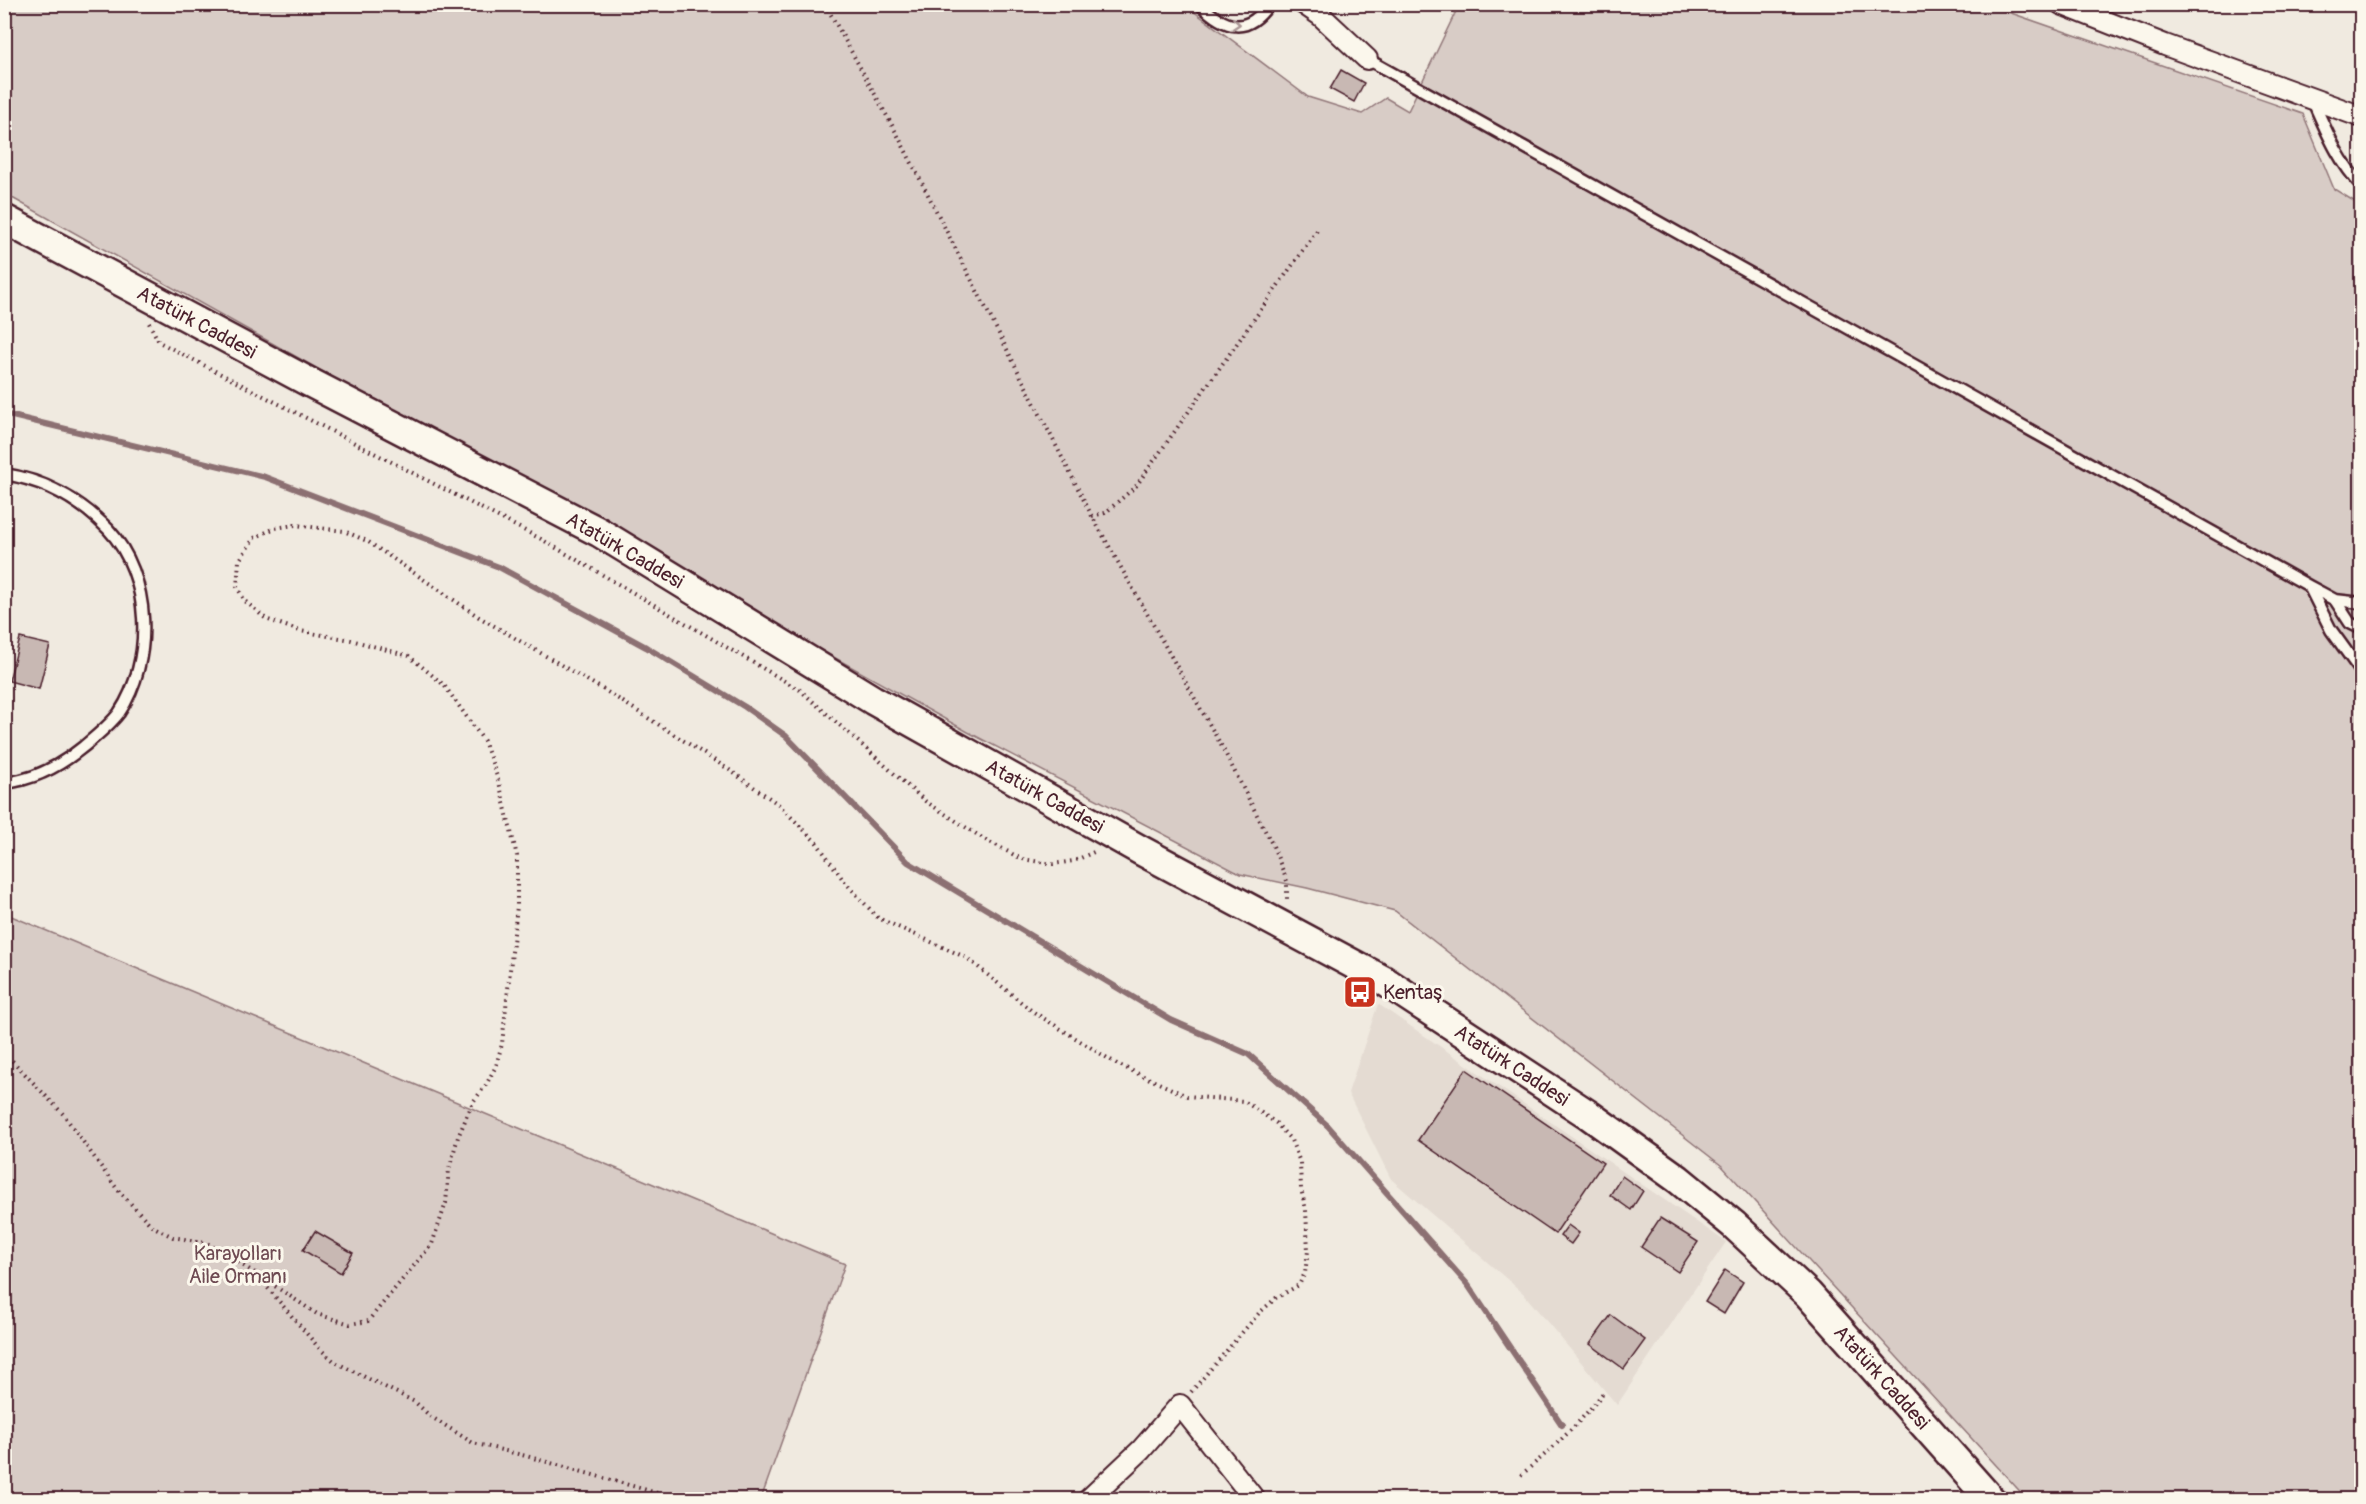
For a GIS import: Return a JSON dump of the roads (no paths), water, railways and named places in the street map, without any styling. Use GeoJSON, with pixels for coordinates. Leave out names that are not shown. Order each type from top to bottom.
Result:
{"type":"FeatureCollection","features":[{"type":"Feature","properties":{"kind":"street"},"geometry":{"type":"LineString","coordinates":[[1304,4],[1320,15],[1367,59]]}},
{"type":"Feature","properties":{"kind":"street"},"geometry":{"type":"LineString","coordinates":[[2061,4],[2361,117]]}},
{"type":"Feature","properties":{"kind":"street","name":"Atatürk Caddesi"},"geometry":{"type":"LineString","coordinates":[[4,219],[309,382],[599,532],[873,700],[1142,851],[1383,980],[1589,1115],[1678,1179],[1734,1225],[1808,1294],[1991,1500]]}},
{"type":"Feature","properties":{"kind":"street"},"geometry":{"type":"LineString","coordinates":[[1088,1500],[1141,1450],[1180,1405],[1254,1500]]}},
{"type":"Feature","properties":{"kind":"lane"},"geometry":{"type":"LineString","coordinates":[[1200,4],[1213,17],[1232,26],[1250,24],[1260,18],[1269,4]]}},
{"type":"Feature","properties":{"kind":"lane"},"geometry":{"type":"LineString","coordinates":[[1367,59],[2309,586],[2335,600],[2361,603]]}},
{"type":"Feature","properties":{"kind":"lane"},"geometry":{"type":"LineString","coordinates":[[2312,99],[2329,139],[2347,170],[2361,186]]}},
{"type":"Feature","properties":{"kind":"lane"},"geometry":{"type":"LineString","coordinates":[[4,474],[29,479],[60,492],[83,506],[109,530],[128,558],[143,617],[142,651],[135,681],[118,713],[99,734],[49,770],[19,781],[4,783]]}},
{"type":"Feature","properties":{"kind":"lane"},"geometry":{"type":"LineString","coordinates":[[2309,586],[2331,630],[2361,673]]}},
{"type":"Feature","properties":{"kind":"lane"},"geometry":{"type":"LineString","coordinates":[[2335,600],[2350,623],[2361,629]]}},
{"type":"Feature","properties":{"kind":"waterway"},"geometry":{"type":"LineString","coordinates":[[4,414],[265,477],[499,567],[646,647],[745,707],[786,736],[908,862],[1171,1020],[1248,1054],[1328,1126],[1468,1285],[1562,1425]]}},
{"type":"Feature","properties":{"kind":"place","name":"Kentaş"},"geometry":{"type":"Point","coordinates":[1360,992]}},
{"type":"Feature","properties":{"kind":"park label","name":"Karayolları Aile Ormanı"},"geometry":{"type":"Point","coordinates":[238,1264]}}]}
